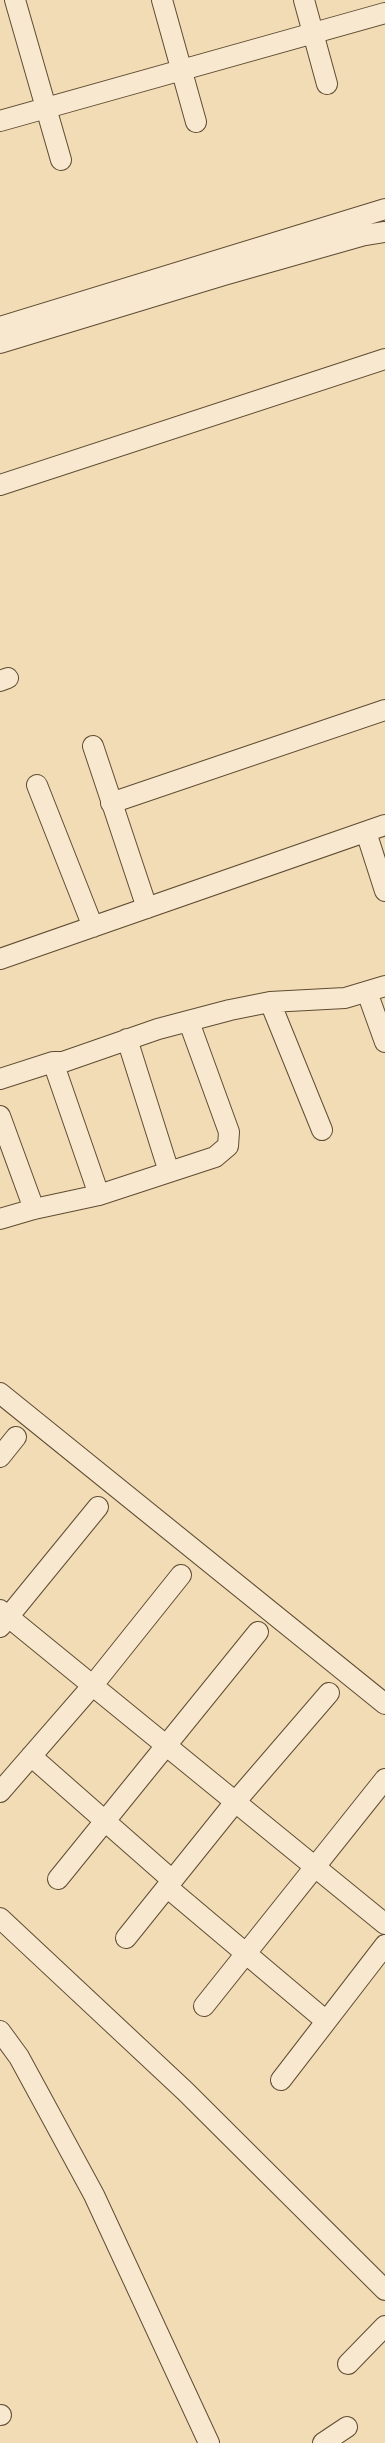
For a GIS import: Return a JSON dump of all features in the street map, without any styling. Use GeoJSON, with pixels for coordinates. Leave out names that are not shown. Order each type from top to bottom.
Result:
{"type":"FeatureCollection","features":[{"type":"Feature","properties":{"kind":"street"},"geometry":{"type":"LineString","coordinates":[[14,0],[61,160]]}},
{"type":"Feature","properties":{"kind":"street"},"geometry":{"type":"LineString","coordinates":[[162,0],[196,122]]}},
{"type":"Feature","properties":{"kind":"street"},"geometry":{"type":"LineString","coordinates":[[304,0],[327,84]]}},
{"type":"Feature","properties":{"kind":"street"},"geometry":{"type":"LineString","coordinates":[[0,121],[385,13]]}},
{"type":"Feature","properties":{"kind":"street"},"geometry":{"type":"LineString","coordinates":[[0,327],[385,209]]}},
{"type":"Feature","properties":{"kind":"street"},"geometry":{"type":"LineString","coordinates":[[0,343],[234,272],[365,235],[385,232]]}},
{"type":"Feature","properties":{"kind":"street"},"geometry":{"type":"LineString","coordinates":[[0,485],[385,359]]}},
{"type":"Feature","properties":{"kind":"street"},"geometry":{"type":"LineString","coordinates":[[111,803],[385,710]]}},
{"type":"Feature","properties":{"kind":"street"},"geometry":{"type":"LineString","coordinates":[[93,746],[148,908]]}},
{"type":"Feature","properties":{"kind":"street"},"geometry":{"type":"LineString","coordinates":[[38,786],[93,927]]}},
{"type":"Feature","properties":{"kind":"street"},"geometry":{"type":"LineString","coordinates":[[0,959],[385,825]]}},
{"type":"Feature","properties":{"kind":"street"},"geometry":{"type":"LineString","coordinates":[[366,832],[385,890]]}},
{"type":"Feature","properties":{"kind":"street"},"geometry":{"type":"LineString","coordinates":[[0,1079],[53,1062],[63,1062],[127,1039],[270,1002],[345,998],[376,989],[385,1042]]}},
{"type":"Feature","properties":{"kind":"street"},"geometry":{"type":"LineString","coordinates":[[270,1002],[322,1130]]}},
{"type":"Feature","properties":{"kind":"street"},"geometry":{"type":"LineString","coordinates":[[0,1219],[34,1208],[99,1194],[169,1172],[215,1156],[228,1146],[229,1132],[189,1022]]}},
{"type":"Feature","properties":{"kind":"street"},"geometry":{"type":"LineString","coordinates":[[127,1039],[169,1172]]}},
{"type":"Feature","properties":{"kind":"street"},"geometry":{"type":"LineString","coordinates":[[53,1062],[99,1194]]}},
{"type":"Feature","properties":{"kind":"street"},"geometry":{"type":"LineString","coordinates":[[0,1116],[34,1208]]}},
{"type":"Feature","properties":{"kind":"street"},"geometry":{"type":"LineString","coordinates":[[0,1393],[385,1704]]}},
{"type":"Feature","properties":{"kind":"street"},"geometry":{"type":"LineString","coordinates":[[0,1457],[16,1437]]}},
{"type":"Feature","properties":{"kind":"street"},"geometry":{"type":"LineString","coordinates":[[98,1507],[3,1618],[93,1685],[385,1924]]}},
{"type":"Feature","properties":{"kind":"street"},"geometry":{"type":"LineString","coordinates":[[0,1792],[93,1685],[181,1576]]}},
{"type":"Feature","properties":{"kind":"street"},"geometry":{"type":"LineString","coordinates":[[58,1879],[258,1632]]}},
{"type":"Feature","properties":{"kind":"street"},"geometry":{"type":"LineString","coordinates":[[126,1938],[236,1801],[329,1693]]}},
{"type":"Feature","properties":{"kind":"street"},"geometry":{"type":"LineString","coordinates":[[31,1756],[105,1822],[246,1955],[326,2021]]}},
{"type":"Feature","properties":{"kind":"street"},"geometry":{"type":"LineString","coordinates":[[204,2006],[385,1779]]}},
{"type":"Feature","properties":{"kind":"street"},"geometry":{"type":"LineString","coordinates":[[0,1918],[185,2091],[385,2290]]}},
{"type":"Feature","properties":{"kind":"street"},"geometry":{"type":"LineString","coordinates":[[281,2080],[385,1945]]}},
{"type":"Feature","properties":{"kind":"street"},"geometry":{"type":"LineString","coordinates":[[0,2031],[19,2057],[94,2195],[208,2443]]}},
{"type":"Feature","properties":{"kind":"street"},"geometry":{"type":"LineString","coordinates":[[348,2364],[385,2326]]}},
{"type":"Feature","properties":{"kind":"street"},"geometry":{"type":"LineString","coordinates":[[323,2443],[347,2427]]}}]}
